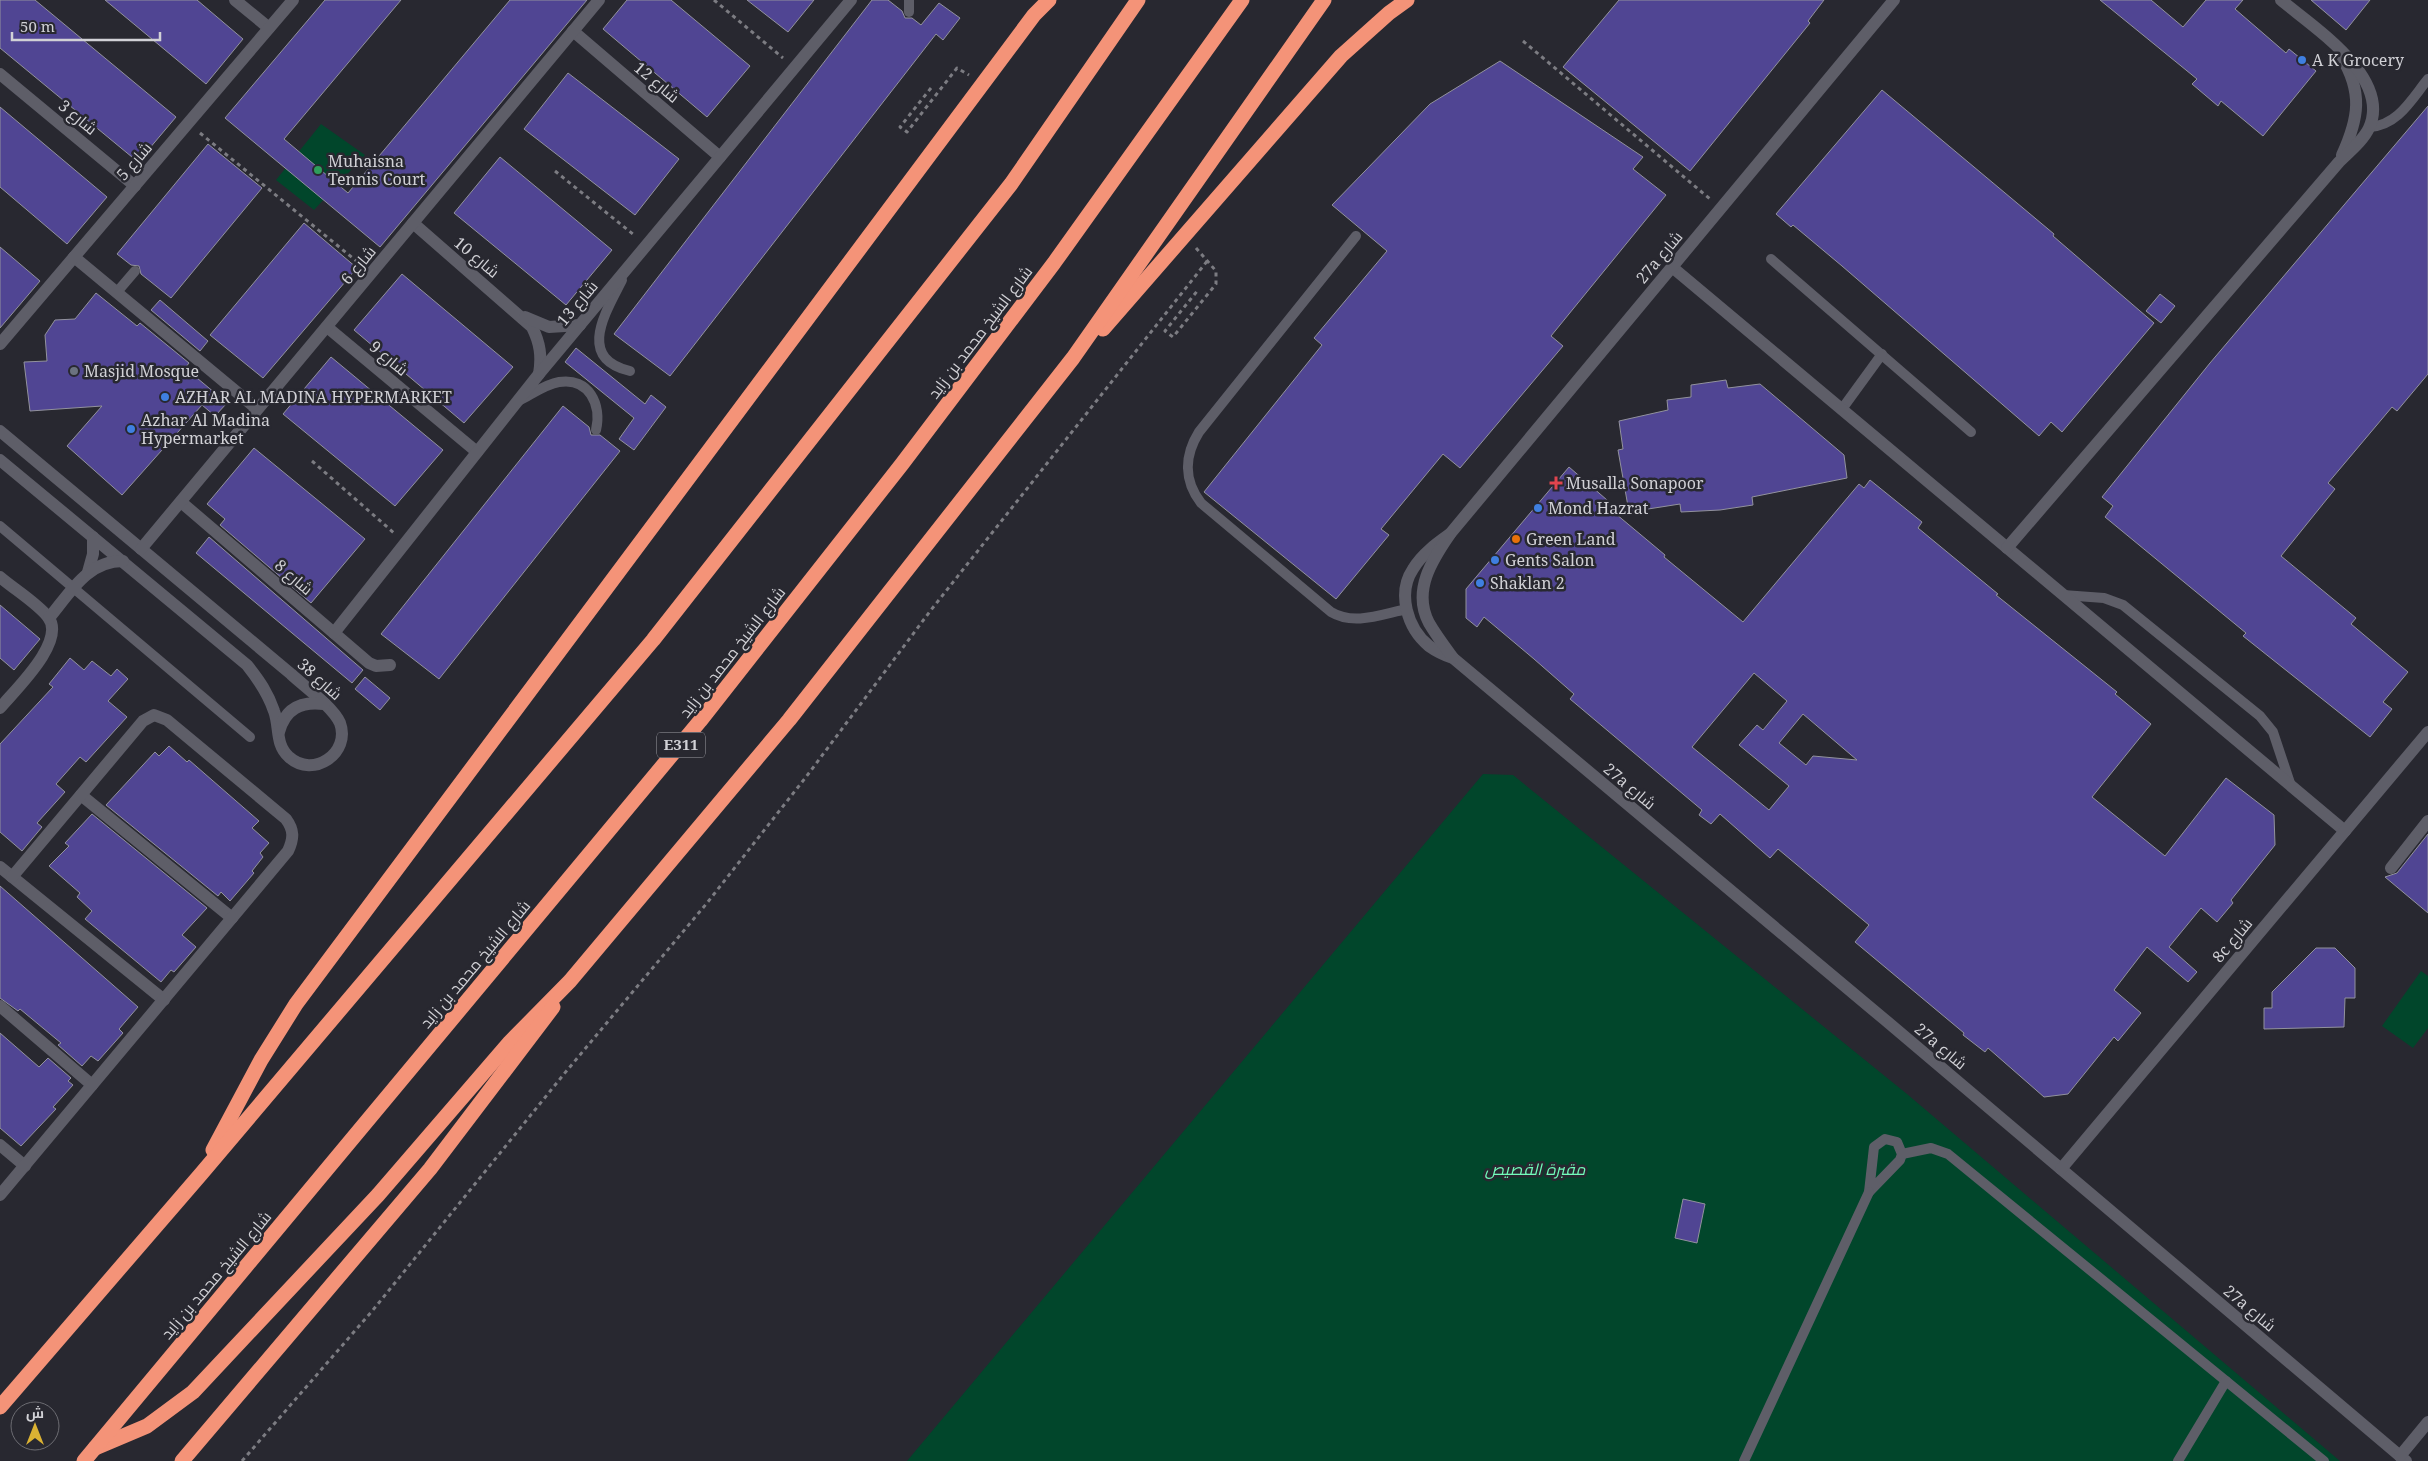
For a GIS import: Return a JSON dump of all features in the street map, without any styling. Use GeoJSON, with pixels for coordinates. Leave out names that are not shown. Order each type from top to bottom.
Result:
{"type":"FeatureCollection","features":[{"type":"Feature","properties":{"kind":"highway"},"geometry":{"type":"LineString","coordinates":[[1034,15],[1042,0]]}},
{"type":"Feature","properties":{"kind":"highway"},"geometry":{"type":"LineString","coordinates":[[201,1174],[260,1060],[301,997],[982,84],[1034,15],[1049,0]]}},
{"type":"Feature","properties":{"kind":"highway"},"geometry":{"type":"LineString","coordinates":[[0,1407],[201,1174],[653,640],[1011,184],[1138,0]]}},
{"type":"Feature","properties":{"kind":"highway","name":"شارع الشيخ محمد بن زايد"},"geometry":{"type":"LineString","coordinates":[[84,1461],[700,722],[902,464],[1054,263],[1242,0]]}},
{"type":"Feature","properties":{"kind":"highway"},"geometry":{"type":"LineString","coordinates":[[95,1448],[147,1426],[193,1392],[378,1195],[510,1042],[570,981],[790,720],[1074,358],[1324,0]]}},
{"type":"Feature","properties":{"kind":"highway"},"geometry":{"type":"LineString","coordinates":[[1074,358],[1112,320],[1341,56],[1389,13],[1407,0]]}},
{"type":"Feature","properties":{"kind":"highway"},"geometry":{"type":"LineString","coordinates":[[187,1458],[430,1169],[539,1027],[570,981]]}},
{"type":"Feature","properties":{"kind":"street"},"geometry":{"type":"LineString","coordinates":[[235,0],[269,28]]}},
{"type":"Feature","properties":{"kind":"street","name":"شارع 5"},"geometry":{"type":"LineString","coordinates":[[0,344],[293,0]]}},
{"type":"Feature","properties":{"kind":"street","name":"شارع 6"},"geometry":{"type":"LineString","coordinates":[[140,549],[599,0]]}},
{"type":"Feature","properties":{"kind":"street","name":"شارع 13"},"geometry":{"type":"LineString","coordinates":[[334,633],[539,374],[851,0]]}},
{"type":"Feature","properties":{"kind":"street","name":"27a شارع"},"geometry":{"type":"LineString","coordinates":[[1453,658],[1429,622],[1423,602],[1426,577],[1433,560],[1450,534],[1894,0]]}},
{"type":"Feature","properties":{"kind":"street"},"geometry":{"type":"LineString","coordinates":[[2007,548],[2339,162],[2359,143],[2370,127],[2372,107],[2369,87],[2356,66],[2281,0]]}},
{"type":"Feature","properties":{"kind":"street","name":"شارع 12"},"geometry":{"type":"LineString","coordinates":[[573,31],[720,157]]}},
{"type":"Feature","properties":{"kind":"street"},"geometry":{"type":"LineString","coordinates":[[2333,44],[2352,76],[2357,108],[2354,124],[2339,162]]}},
{"type":"Feature","properties":{"kind":"street","name":"شارع 3"},"geometry":{"type":"LineString","coordinates":[[0,74],[135,186]]}},
{"type":"Feature","properties":{"kind":"street","name":"شارع 10"},"geometry":{"type":"LineString","coordinates":[[413,223],[532,327],[539,342],[541,358],[539,374]]}},
{"type":"Feature","properties":{"kind":"street"},"geometry":{"type":"LineString","coordinates":[[74,257],[257,409]]}},
{"type":"Feature","properties":{"kind":"street"},"geometry":{"type":"LineString","coordinates":[[1672,267],[2345,831]]}},
{"type":"Feature","properties":{"kind":"street","name":"شارع 10"},"geometry":{"type":"LineString","coordinates":[[520,315],[549,327],[580,325]]}},
{"type":"Feature","properties":{"kind":"street","name":"شارع 9"},"geometry":{"type":"LineString","coordinates":[[327,327],[477,452]]}},
{"type":"Feature","properties":{"kind":"street","name":"شارع 38"},"geometry":{"type":"LineString","coordinates":[[0,431],[292,674],[324,704],[336,716],[342,733],[337,751],[323,763],[305,765],[296,763],[283,750],[269,696],[248,665],[0,460]]}},
{"type":"Feature","properties":{"kind":"street","name":"شارع 8"},"geometry":{"type":"LineString","coordinates":[[181,502],[369,663],[376,666],[390,665]]}},
{"type":"Feature","properties":{"kind":"street","name":"27a شارع"},"geometry":{"type":"LineString","coordinates":[[1450,534],[1432,548],[1412,570],[1405,590],[1410,620],[1421,638],[1436,650],[1453,658],[2403,1458]]}},
{"type":"Feature","properties":{"kind":"street"},"geometry":{"type":"LineString","coordinates":[[88,572],[93,554],[93,536]]}},
{"type":"Feature","properties":{"kind":"street"},"geometry":{"type":"LineString","coordinates":[[49,618],[88,572],[104,563],[123,561]]}},
{"type":"Feature","properties":{"kind":"street"},"geometry":{"type":"LineString","coordinates":[[0,577],[49,618],[52,625],[51,643],[0,708]]}},
{"type":"Feature","properties":{"kind":"street"},"geometry":{"type":"LineString","coordinates":[[278,733],[282,721],[289,711],[300,705],[312,702],[324,704]]}},
{"type":"Feature","properties":{"kind":"street"},"geometry":{"type":"LineString","coordinates":[[0,1195],[288,851],[293,834],[286,818],[167,720],[154,715],[143,721],[12,877]]}},
{"type":"Feature","properties":{"kind":"street","name":"8c شارع"},"geometry":{"type":"LineString","coordinates":[[2061,1170],[2428,732]]}},
{"type":"Feature","properties":{"kind":"street"},"geometry":{"type":"LineString","coordinates":[[2418,744],[2428,752]]}},
{"type":"Feature","properties":{"kind":"street"},"geometry":{"type":"LineString","coordinates":[[81,795],[232,918]]}},
{"type":"Feature","properties":{"kind":"street"},"geometry":{"type":"LineString","coordinates":[[2391,868],[2428,821]]}},
{"type":"Feature","properties":{"kind":"street"},"geometry":{"type":"LineString","coordinates":[[0,867],[164,1000]]}},
{"type":"Feature","properties":{"kind":"street"},"geometry":{"type":"LineString","coordinates":[[0,1006],[92,1085]]}},
{"type":"Feature","properties":{"kind":"street"},"geometry":{"type":"LineString","coordinates":[[0,1145],[25,1166]]}},
{"type":"Feature","properties":{"kind":"street"},"geometry":{"type":"LineString","coordinates":[[2403,1458],[2428,1422]]}},
{"type":"Feature","properties":{"kind":"lane"},"geometry":{"type":"LineString","coordinates":[[909,0],[910,12]]}},
{"type":"Feature","properties":{"kind":"lane"},"geometry":{"type":"LineString","coordinates":[[2370,127],[2382,125],[2397,117],[2428,80]]}},
{"type":"Feature","properties":{"kind":"lane"},"geometry":{"type":"LineString","coordinates":[[1356,236],[1199,432],[1189,452],[1188,475],[1195,495],[1201,504],[1331,612],[1344,618],[1358,619],[1407,609]]}},
{"type":"Feature","properties":{"kind":"lane"},"geometry":{"type":"LineString","coordinates":[[1772,259],[1971,432]]}},
{"type":"Feature","properties":{"kind":"lane"},"geometry":{"type":"LineString","coordinates":[[629,266],[604,316],[598,339],[601,351],[608,361],[618,368],[630,371]]}},
{"type":"Feature","properties":{"kind":"lane"},"geometry":{"type":"LineString","coordinates":[[117,292],[135,270]]}},
{"type":"Feature","properties":{"kind":"lane"},"geometry":{"type":"LineString","coordinates":[[1842,409],[1882,354]]}},
{"type":"Feature","properties":{"kind":"lane"},"geometry":{"type":"LineString","coordinates":[[517,402],[558,382],[571,382],[582,386],[592,395],[598,406],[599,418],[596,430]]}},
{"type":"Feature","properties":{"kind":"lane"},"geometry":{"type":"LineString","coordinates":[[0,526],[73,590],[250,737]]}},
{"type":"Feature","properties":{"kind":"lane"},"geometry":{"type":"LineString","coordinates":[[2063,595],[2104,598],[2123,605],[2260,716],[2273,732],[2291,786]]}},
{"type":"Feature","properties":{"kind":"lane"},"geometry":{"type":"LineString","coordinates":[[1744,1461],[1869,1192],[1874,1147],[1885,1139],[1891,1139],[1901,1148],[1902,1154],[1895,1167],[1869,1192]]}},
{"type":"Feature","properties":{"kind":"lane"},"geometry":{"type":"LineString","coordinates":[[1902,1154],[1931,1148],[1948,1154],[2324,1461]]}},
{"type":"Feature","properties":{"kind":"lane"},"geometry":{"type":"LineString","coordinates":[[2178,1461],[2226,1381]]}},
{"type":"Feature","properties":{"kind":"path"},"geometry":{"type":"LineString","coordinates":[[714,0],[795,68]]}},
{"type":"Feature","properties":{"kind":"path"},"geometry":{"type":"LineString","coordinates":[[1523,41],[1721,208]]}},
{"type":"Feature","properties":{"kind":"path"},"geometry":{"type":"LineString","coordinates":[[932,88],[900,127],[907,132],[957,68],[982,84]]}},
{"type":"Feature","properties":{"kind":"path"},"geometry":{"type":"LineString","coordinates":[[188,124],[371,274]]}},
{"type":"Feature","properties":{"kind":"path"},"geometry":{"type":"LineString","coordinates":[[555,171],[646,245]]}},
{"type":"Feature","properties":{"kind":"path"},"geometry":{"type":"LineString","coordinates":[[1185,236],[1216,271],[1216,284],[1173,337],[1165,331],[1198,290]]}},
{"type":"Feature","properties":{"kind":"path"},"geometry":{"type":"LineString","coordinates":[[242,1461],[373,1310],[564,1074],[707,903],[806,777],[938,602],[1208,260]]}},
{"type":"Feature","properties":{"kind":"path"},"geometry":{"type":"LineString","coordinates":[[312,461],[405,543]]}},
{"type":"Feature","properties":{"kind":"green space","name":"Muhaisna Tennis Court"},"geometry":{"type":"Polygon","coordinates":[[[321,124],[365,155],[314,210],[276,180],[321,124]]]}},
{"type":"Feature","properties":{"kind":"green space","name":"مقبرة القصيص"},"geometry":{"type":"Polygon","coordinates":[[[1483,774],[1513,775],[1907,1094],[2340,1461],[907,1461],[1483,774]]]}},
{"type":"Feature","properties":{"kind":"green space"},"geometry":{"type":"Polygon","coordinates":[[[2421,971],[2428,976],[2428,1028],[2413,1048],[2382,1026],[2421,971]]]}},
{"type":"Feature","properties":{"kind":"building"},"geometry":{"type":"Polygon","coordinates":[[[0,0],[35,0],[176,117],[138,162],[0,48],[0,0]]]}},
{"type":"Feature","properties":{"kind":"building"},"geometry":{"type":"Polygon","coordinates":[[[105,0],[197,0],[243,39],[206,84],[105,0]]]}},
{"type":"Feature","properties":{"kind":"building"},"geometry":{"type":"Polygon","coordinates":[[[325,0],[401,0],[284,139],[348,193],[510,0],[587,0],[380,247],[225,118],[325,0]]]}},
{"type":"Feature","properties":{"kind":"building"},"geometry":{"type":"Polygon","coordinates":[[[627,0],[671,0],[750,66],[707,117],[603,29],[627,0]]]}},
{"type":"Feature","properties":{"kind":"building"},"geometry":{"type":"Polygon","coordinates":[[[747,0],[814,0],[788,32],[747,0]]]}},
{"type":"Feature","properties":{"kind":"building"},"geometry":{"type":"Polygon","coordinates":[[[872,0],[888,0],[902,11],[905,18],[912,18],[921,25],[939,3],[960,18],[943,40],[936,34],[670,376],[614,334],[872,0]]]}},
{"type":"Feature","properties":{"kind":"building"},"geometry":{"type":"Polygon","coordinates":[[[1619,0],[1824,0],[1808,21],[1810,23],[1690,171],[1563,67],[1619,0]]]}},
{"type":"Feature","properties":{"kind":"building"},"geometry":{"type":"Polygon","coordinates":[[[2100,0],[2151,0],[2183,27],[2206,0],[2243,0],[2235,9],[2286,53],[2289,49],[2316,71],[2263,136],[2221,101],[2218,106],[2192,84],[2197,79],[2100,0]]]}},
{"type":"Feature","properties":{"kind":"building"},"geometry":{"type":"Polygon","coordinates":[[[2311,0],[2370,0],[2346,30],[2311,0]]]}},
{"type":"Feature","properties":{"kind":"building"},"geometry":{"type":"Polygon","coordinates":[[[1500,61],[1643,157],[1633,169],[1666,195],[1551,336],[1563,346],[1460,468],[1443,454],[1381,529],[1389,535],[1336,599],[1204,492],[1322,345],[1314,338],[1387,251],[1332,205],[1430,104],[1500,61]]]}},
{"type":"Feature","properties":{"kind":"building"},"geometry":{"type":"Polygon","coordinates":[[[568,73],[679,159],[635,215],[524,129],[568,73]]]}},
{"type":"Feature","properties":{"kind":"building"},"geometry":{"type":"Polygon","coordinates":[[[1882,90],[2054,234],[2053,236],[2154,323],[2062,432],[2051,422],[2039,436],[1842,266],[1793,225],[1791,227],[1776,214],[1882,90]]]}},
{"type":"Feature","properties":{"kind":"building"},"geometry":{"type":"Polygon","coordinates":[[[2428,106],[2428,374],[2397,411],[2392,407],[2328,483],[2335,489],[2281,556],[2356,618],[2351,624],[2408,672],[2383,702],[2392,709],[2370,737],[2243,636],[2246,633],[2105,517],[2113,506],[2102,497],[2210,363],[2428,106]]]}},
{"type":"Feature","properties":{"kind":"building"},"geometry":{"type":"Polygon","coordinates":[[[0,107],[107,197],[67,244],[0,187],[0,107]]]}},
{"type":"Feature","properties":{"kind":"building"},"geometry":{"type":"Polygon","coordinates":[[[208,144],[262,188],[171,298],[141,274],[139,266],[131,265],[117,254],[208,144]]]}},
{"type":"Feature","properties":{"kind":"building"},"geometry":{"type":"Polygon","coordinates":[[[500,157],[612,250],[566,305],[454,213],[500,157]]]}},
{"type":"Feature","properties":{"kind":"building"},"geometry":{"type":"Polygon","coordinates":[[[304,223],[357,268],[263,378],[210,335],[304,223]]]}},
{"type":"Feature","properties":{"kind":"building"},"geometry":{"type":"Polygon","coordinates":[[[0,247],[40,281],[0,328],[0,247]]]}},
{"type":"Feature","properties":{"kind":"building"},"geometry":{"type":"Polygon","coordinates":[[[402,274],[513,367],[464,423],[354,330],[402,274]]]}},
{"type":"Feature","properties":{"kind":"building"},"geometry":{"type":"Polygon","coordinates":[[[96,293],[137,326],[140,323],[189,363],[185,368],[227,403],[215,416],[202,405],[122,495],[67,446],[102,406],[30,411],[24,362],[47,361],[45,335],[55,320],[75,319],[96,293]]]}},
{"type":"Feature","properties":{"kind":"building"},"geometry":{"type":"Polygon","coordinates":[[[2160,294],[2175,306],[2161,323],[2146,311],[2160,294]]]}},
{"type":"Feature","properties":{"kind":"building"},"geometry":{"type":"Polygon","coordinates":[[[160,300],[208,341],[200,351],[151,310],[160,300]]]}},
{"type":"Feature","properties":{"kind":"building"},"geometry":{"type":"Polygon","coordinates":[[[576,348],[645,404],[651,395],[666,407],[634,450],[619,439],[634,418],[565,362],[576,348]]]}},
{"type":"Feature","properties":{"kind":"building"},"geometry":{"type":"Polygon","coordinates":[[[331,357],[443,450],[395,506],[283,414],[331,357]]]}},
{"type":"Feature","properties":{"kind":"building"},"geometry":{"type":"Polygon","coordinates":[[[1726,380],[1728,388],[1760,384],[1844,455],[1847,478],[1752,497],[1753,505],[1720,510],[1681,512],[1680,504],[1629,512],[1618,450],[1623,449],[1619,421],[1668,410],[1667,400],[1691,397],[1691,385],[1726,380]]]}},
{"type":"Feature","properties":{"kind":"building"},"geometry":{"type":"Polygon","coordinates":[[[563,406],[589,427],[591,435],[600,435],[620,451],[439,679],[381,634],[563,406]]]}},
{"type":"Feature","properties":{"kind":"building"},"geometry":{"type":"Polygon","coordinates":[[[254,448],[365,539],[311,603],[220,525],[225,519],[207,504],[254,448]]]}},
{"type":"Feature","properties":{"kind":"building"},"geometry":{"type":"Polygon","coordinates":[[[1569,467],[1622,513],[1616,514],[1665,555],[1664,557],[1743,622],[1859,484],[1864,488],[1870,480],[1922,522],[1918,528],[1998,594],[1996,595],[2117,692],[2115,694],[2151,724],[2092,797],[2165,856],[2226,778],[2274,815],[2275,845],[2231,900],[2233,903],[2217,922],[2201,908],[2169,947],[2197,972],[2188,982],[2147,947],[2114,990],[2141,1013],[2118,1041],[2114,1037],[2068,1094],[2044,1097],[1988,1048],[1985,1052],[1963,1035],[1964,1033],[1855,942],[1869,925],[1778,849],[1770,858],[1720,814],[1711,824],[1699,815],[1702,810],[1570,699],[1574,694],[1534,659],[1484,617],[1477,627],[1466,618],[1466,589],[1569,467]],[[1754,673],[1692,747],[1769,810],[1789,786],[1739,745],[1757,725],[1763,730],[1787,701],[1754,673]],[[1803,714],[1779,743],[1806,765],[1813,756],[1857,760],[1803,714]]]}},
{"type":"Feature","properties":{"kind":"building"},"geometry":{"type":"Polygon","coordinates":[[[209,537],[363,670],[352,683],[196,553],[209,537]]]}},
{"type":"Feature","properties":{"kind":"building"},"geometry":{"type":"Polygon","coordinates":[[[0,605],[40,639],[14,670],[0,658],[0,605]]]}},
{"type":"Feature","properties":{"kind":"building"},"geometry":{"type":"Polygon","coordinates":[[[70,658],[84,670],[92,661],[111,676],[117,669],[128,679],[108,701],[127,717],[86,762],[80,757],[56,784],[65,792],[37,823],[42,827],[22,851],[0,832],[0,744],[53,687],[49,684],[70,658]]]}},
{"type":"Feature","properties":{"kind":"building"},"geometry":{"type":"Polygon","coordinates":[[[365,677],[390,698],[380,710],[355,689],[365,677]]]}},
{"type":"Feature","properties":{"kind":"building"},"geometry":{"type":"Polygon","coordinates":[[[169,746],[187,762],[189,760],[259,821],[252,828],[269,843],[260,853],[263,857],[252,871],[254,873],[230,901],[221,892],[218,896],[106,805],[155,752],[159,756],[169,746]]]}},
{"type":"Feature","properties":{"kind":"building"},"geometry":{"type":"Polygon","coordinates":[[[92,814],[207,908],[182,935],[196,947],[174,972],[171,970],[161,982],[85,919],[92,911],[77,897],[80,893],[49,866],[69,846],[65,843],[92,814]]]}},
{"type":"Feature","properties":{"kind":"building"},"geometry":{"type":"Polygon","coordinates":[[[2428,834],[2428,913],[2385,877],[2397,873],[2428,834]]]}},
{"type":"Feature","properties":{"kind":"building"},"geometry":{"type":"Polygon","coordinates":[[[0,886],[138,1007],[119,1029],[123,1033],[98,1061],[91,1056],[82,1066],[58,1045],[61,1043],[20,1009],[18,1011],[0,998],[0,886]]]}},
{"type":"Feature","properties":{"kind":"building"},"geometry":{"type":"Polygon","coordinates":[[[2316,948],[2335,948],[2355,968],[2355,998],[2345,998],[2344,1027],[2264,1029],[2264,1008],[2272,1008],[2272,992],[2316,948]]]}},
{"type":"Feature","properties":{"kind":"building"},"geometry":{"type":"Polygon","coordinates":[[[0,1033],[39,1067],[48,1058],[71,1078],[68,1081],[73,1085],[53,1107],[56,1109],[21,1146],[0,1128],[0,1033]]]}},
{"type":"Feature","properties":{"kind":"building"},"geometry":{"type":"Polygon","coordinates":[[[1683,1199],[1705,1204],[1697,1243],[1675,1238],[1683,1199]]]}},
{"type":"Feature","properties":{"kind":"place","name":"A K Grocery"},"geometry":{"type":"Point","coordinates":[2302,60]}},
{"type":"Feature","properties":{"kind":"place","name":"Muhaisna Tennis Court"},"geometry":{"type":"Point","coordinates":[318,170]}},
{"type":"Feature","properties":{"kind":"place","name":"Masjid Mosque"},"geometry":{"type":"Point","coordinates":[74,371]}},
{"type":"Feature","properties":{"kind":"place","name":"AZHAR AL MADINA HYPERMARKET"},"geometry":{"type":"Point","coordinates":[165,397]}},
{"type":"Feature","properties":{"kind":"place","name":"Azhar Al Madina Hypermarket"},"geometry":{"type":"Point","coordinates":[131,429]}},
{"type":"Feature","properties":{"kind":"place","name":"Musalla Sonapoor"},"geometry":{"type":"Point","coordinates":[1556,483]}},
{"type":"Feature","properties":{"kind":"place","name":"Mond Hazrat"},"geometry":{"type":"Point","coordinates":[1538,508]}},
{"type":"Feature","properties":{"kind":"place","name":"Green Land"},"geometry":{"type":"Point","coordinates":[1516,539]}},
{"type":"Feature","properties":{"kind":"place","name":"Gents Salon"},"geometry":{"type":"Point","coordinates":[1495,560]}},
{"type":"Feature","properties":{"kind":"place","name":"Shaklan 2"},"geometry":{"type":"Point","coordinates":[1480,583]}}]}
